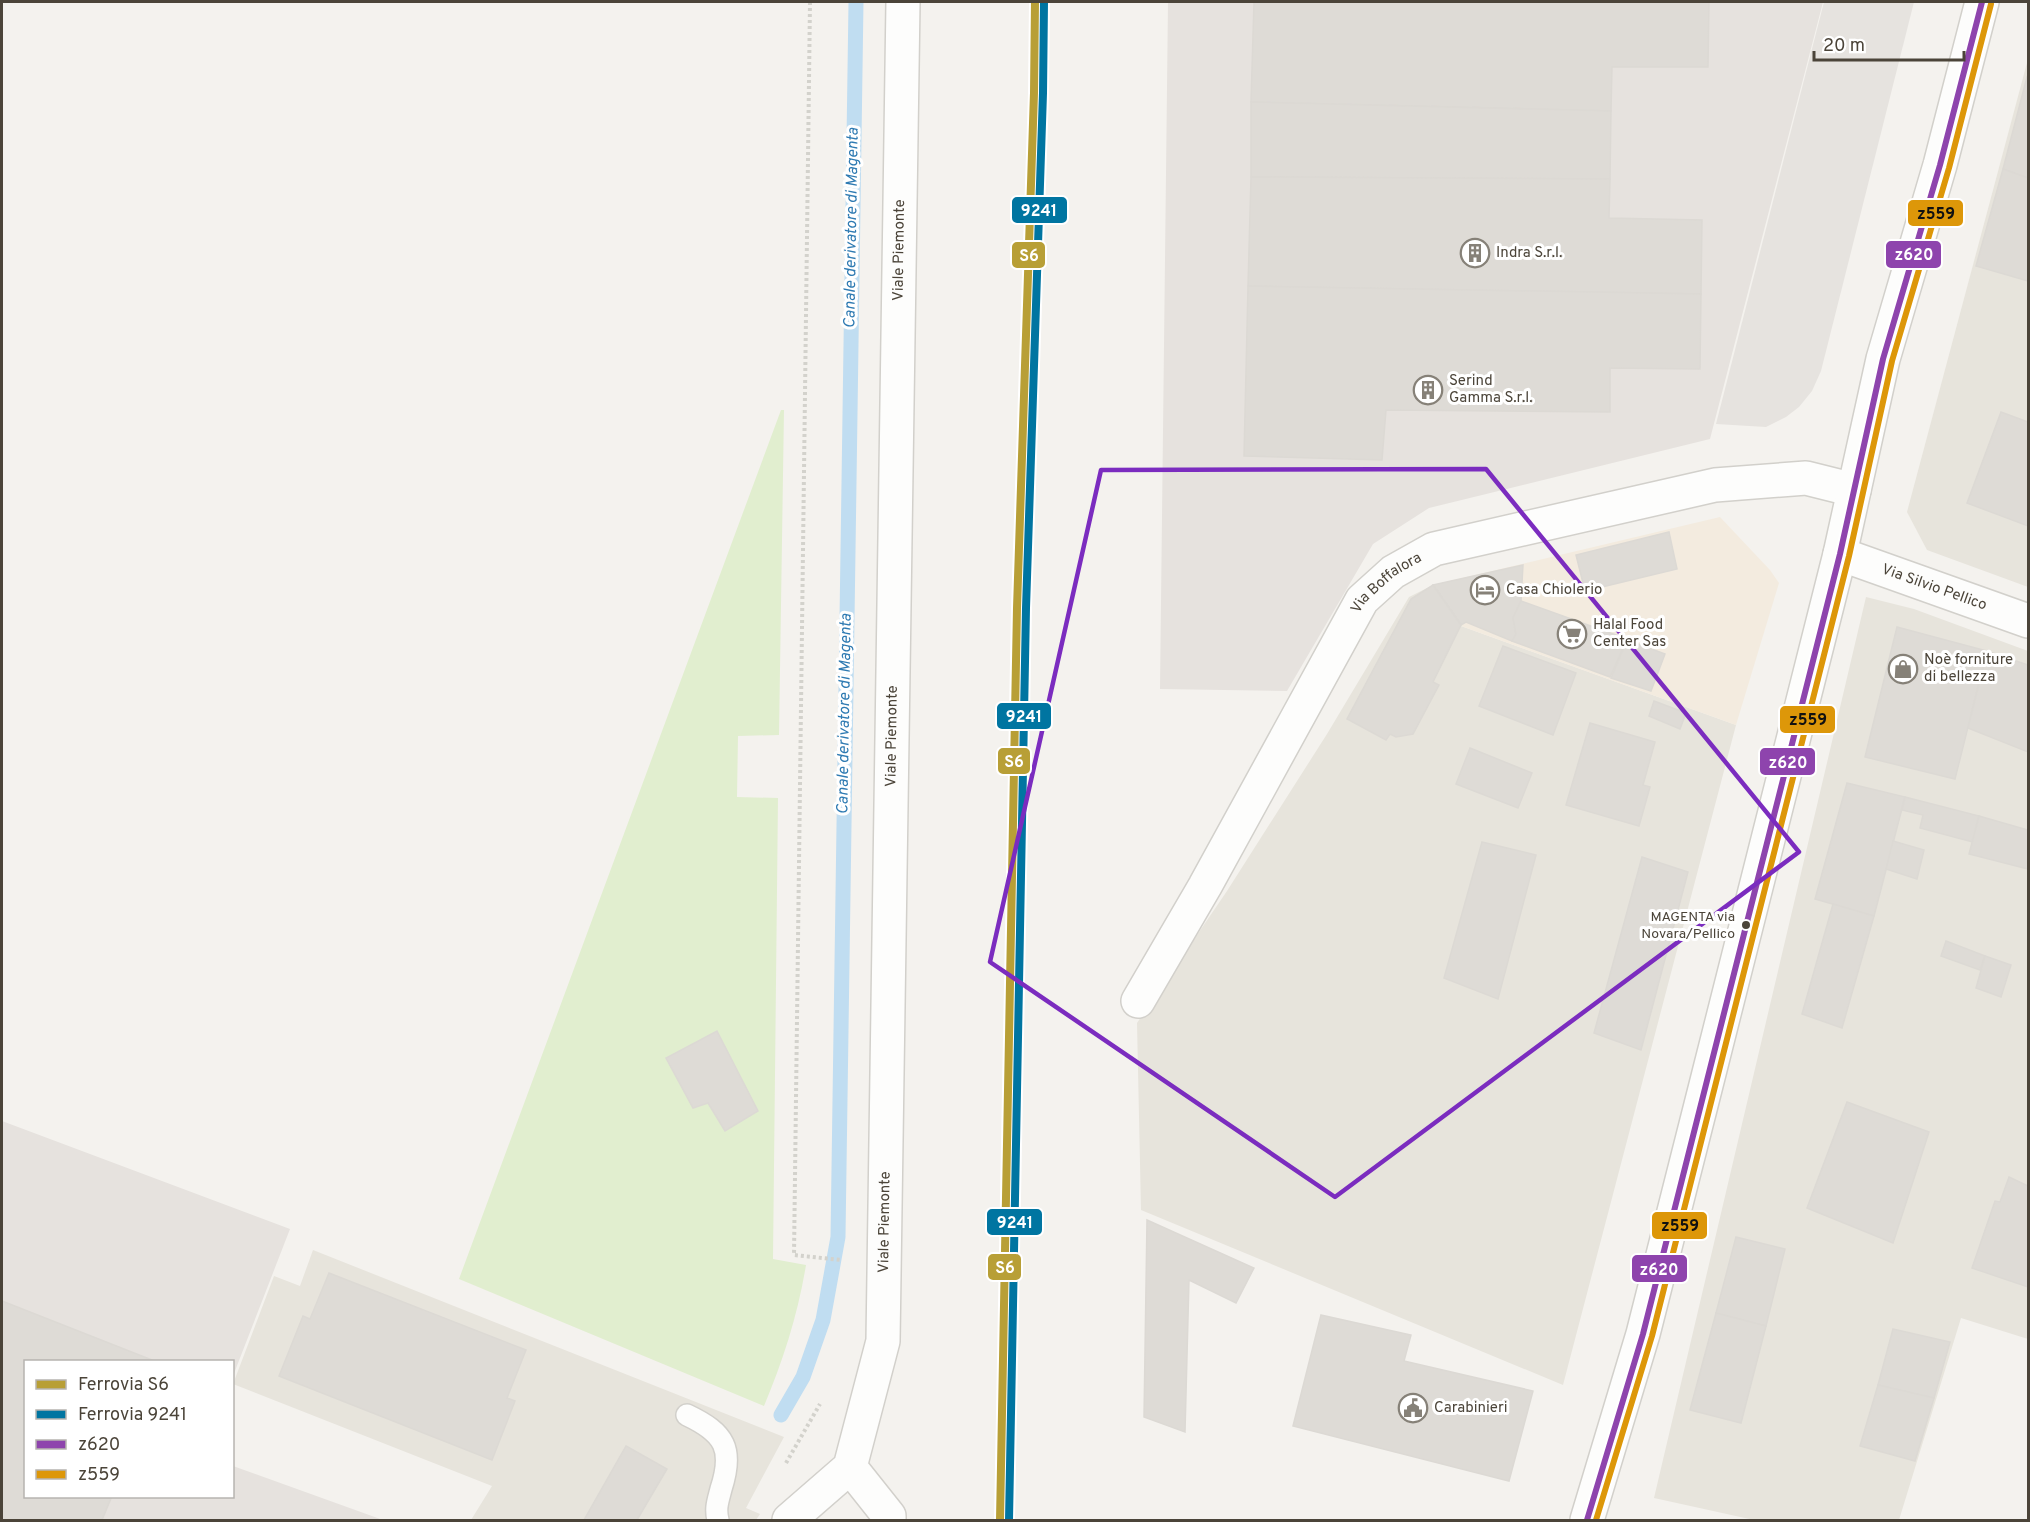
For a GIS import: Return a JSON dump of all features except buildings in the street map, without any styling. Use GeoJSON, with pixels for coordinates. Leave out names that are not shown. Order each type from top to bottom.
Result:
{"type":"FeatureCollection","features":[{"type":"Feature","properties":{"kind":"street","name":"Viale Piemonte"},"geometry":{"type":"LineString","coordinates":[[850,1467],[883,1341],[903,2]]}},
{"type":"Feature","properties":{"kind":"street"},"geometry":{"type":"LineString","coordinates":[[1587,1521],[1643,1334],[1840,554],[1883,359],[1940,165],[1982,2]]}},
{"type":"Feature","properties":{"kind":"street","name":"Via Boffalora"},"geometry":{"type":"LineString","coordinates":[[1138,1002],[1205,886],[1362,600],[1393,572],[1434,549],[1714,485],[1806,478],[1854,490]]}},
{"type":"Feature","properties":{"kind":"street","name":"Via Silvio Pellico"},"geometry":{"type":"LineString","coordinates":[[1840,554],[2028,621]]}},
{"type":"Feature","properties":{"kind":"street"},"geometry":{"type":"LineString","coordinates":[[789,1521],[850,1467],[889,1516],[889,1521]]}},
{"type":"Feature","properties":{"kind":"lane"},"geometry":{"type":"LineString","coordinates":[[687,1415],[704,1423],[727,1450],[728,1469],[715,1509],[718,1521]]}},
{"type":"Feature","properties":{"kind":"path"},"geometry":{"type":"LineString","coordinates":[[810,2],[794,1255],[848,1261]]}},
{"type":"Feature","properties":{"kind":"path"},"geometry":{"type":"LineString","coordinates":[[781,1471],[823,1399]]}},
{"type":"Feature","properties":{"kind":"highlighted area"},"geometry":{"type":"Polygon","coordinates":[[[1486,469],[1799,852],[1335,1197],[990,962],[1101,470],[1486,469]]]}},
{"type":"Feature","properties":{"kind":"shaded area"},"geometry":{"type":"Polygon","coordinates":[[[1168,2],[1823,2],[1710,439],[1429,508],[1373,544],[1287,691],[1160,689],[1168,2]]]}},
{"type":"Feature","properties":{"kind":"shaded area"},"geometry":{"type":"Polygon","coordinates":[[[1824,2],[1914,2],[1821,371],[1812,391],[1799,407],[1786,417],[1766,427],[1716,424],[1824,2]]]}},
{"type":"Feature","properties":{"kind":"shaded area"},"geometry":{"type":"Polygon","coordinates":[[[2028,59],[2028,587],[1927,550],[1907,512],[2028,59]]]}},
{"type":"Feature","properties":{"kind":"shaded area"},"geometry":{"type":"Polygon","coordinates":[[[1720,517],[1770,570],[1779,583],[1736,725],[1461,626],[1433,585],[1720,517]]]}},
{"type":"Feature","properties":{"kind":"shaded area"},"geometry":{"type":"Polygon","coordinates":[[[1433,585],[1461,626],[1736,725],[1563,1385],[1141,1210],[1137,1023],[1227,891],[1327,734],[1409,597],[1433,585]]]}},
{"type":"Feature","properties":{"kind":"shaded area"},"geometry":{"type":"Polygon","coordinates":[[[1866,597],[1914,609],[2028,651],[2028,1339],[1961,1318],[1899,1520],[1754,1520],[1654,1498],[1866,597]]]}},
{"type":"Feature","properties":{"kind":"shaded area"},"geometry":{"type":"Polygon","coordinates":[[[2,1121],[290,1229],[234,1373],[234,1360],[24,1360],[24,1498],[234,1498],[234,1466],[383,1520],[2,1520],[2,1121]]]}},
{"type":"Feature","properties":{"kind":"shaded area"},"geometry":{"type":"Polygon","coordinates":[[[313,1250],[784,1437],[746,1508],[760,1514],[756,1520],[471,1520],[492,1486],[234,1384],[274,1276],[300,1286],[313,1250]]]}},
{"type":"Feature","properties":{"kind":"green space"},"geometry":{"type":"Polygon","coordinates":[[[781,410],[784,410],[779,735],[738,736],[737,797],[778,798],[773,1259],[806,1265],[789,1337],[764,1406],[459,1279],[781,410]]]}},
{"type":"Feature","properties":{"kind":"waterway","name":"Canale derivatore di Magenta"},"geometry":{"type":"LineString","coordinates":[[781,1415],[803,1377],[823,1320],[838,1237],[856,2]]}},
{"type":"Feature","properties":{"kind":"rail line","name":"S6"},"geometry":{"type":"LineString","coordinates":[[1000,1520],[1017,608],[1035,2]]}},
{"type":"Feature","properties":{"kind":"rail line","name":"9241"},"geometry":{"type":"LineString","coordinates":[[1009,1520],[1026,608],[1044,2]]}},
{"type":"Feature","properties":{"kind":"transit line","name":"z620"},"geometry":{"type":"LineString","coordinates":[[1587,1520],[1643,1334],[1840,554],[1883,359],[1940,165],[1982,2]]}},
{"type":"Feature","properties":{"kind":"transit line","name":"z559"},"geometry":{"type":"LineString","coordinates":[[1596,1520],[1652,1336],[1849,556],[1892,361],[1949,168],[1991,4]]}},
{"type":"Feature","properties":{"kind":"place","name":"Indra S.r.l."},"geometry":{"type":"Point","coordinates":[1475,253]}},
{"type":"Feature","properties":{"kind":"place","name":"Serind Gamma S.r.l."},"geometry":{"type":"Point","coordinates":[1428,390]}},
{"type":"Feature","properties":{"kind":"place","name":"Casa Chiolerio"},"geometry":{"type":"Point","coordinates":[1485,590]}},
{"type":"Feature","properties":{"kind":"place","name":"Halal Food Center Sas"},"geometry":{"type":"Point","coordinates":[1572,634]}},
{"type":"Feature","properties":{"kind":"place","name":"Noè forniture di bellezza"},"geometry":{"type":"Point","coordinates":[1903,669]}},
{"type":"Feature","properties":{"kind":"place","name":"MAGENTA via Novara/Pellico"},"geometry":{"type":"Point","coordinates":[1746,925]}},
{"type":"Feature","properties":{"kind":"place","name":"Carabinieri"},"geometry":{"type":"Point","coordinates":[1413,1408]}}]}
